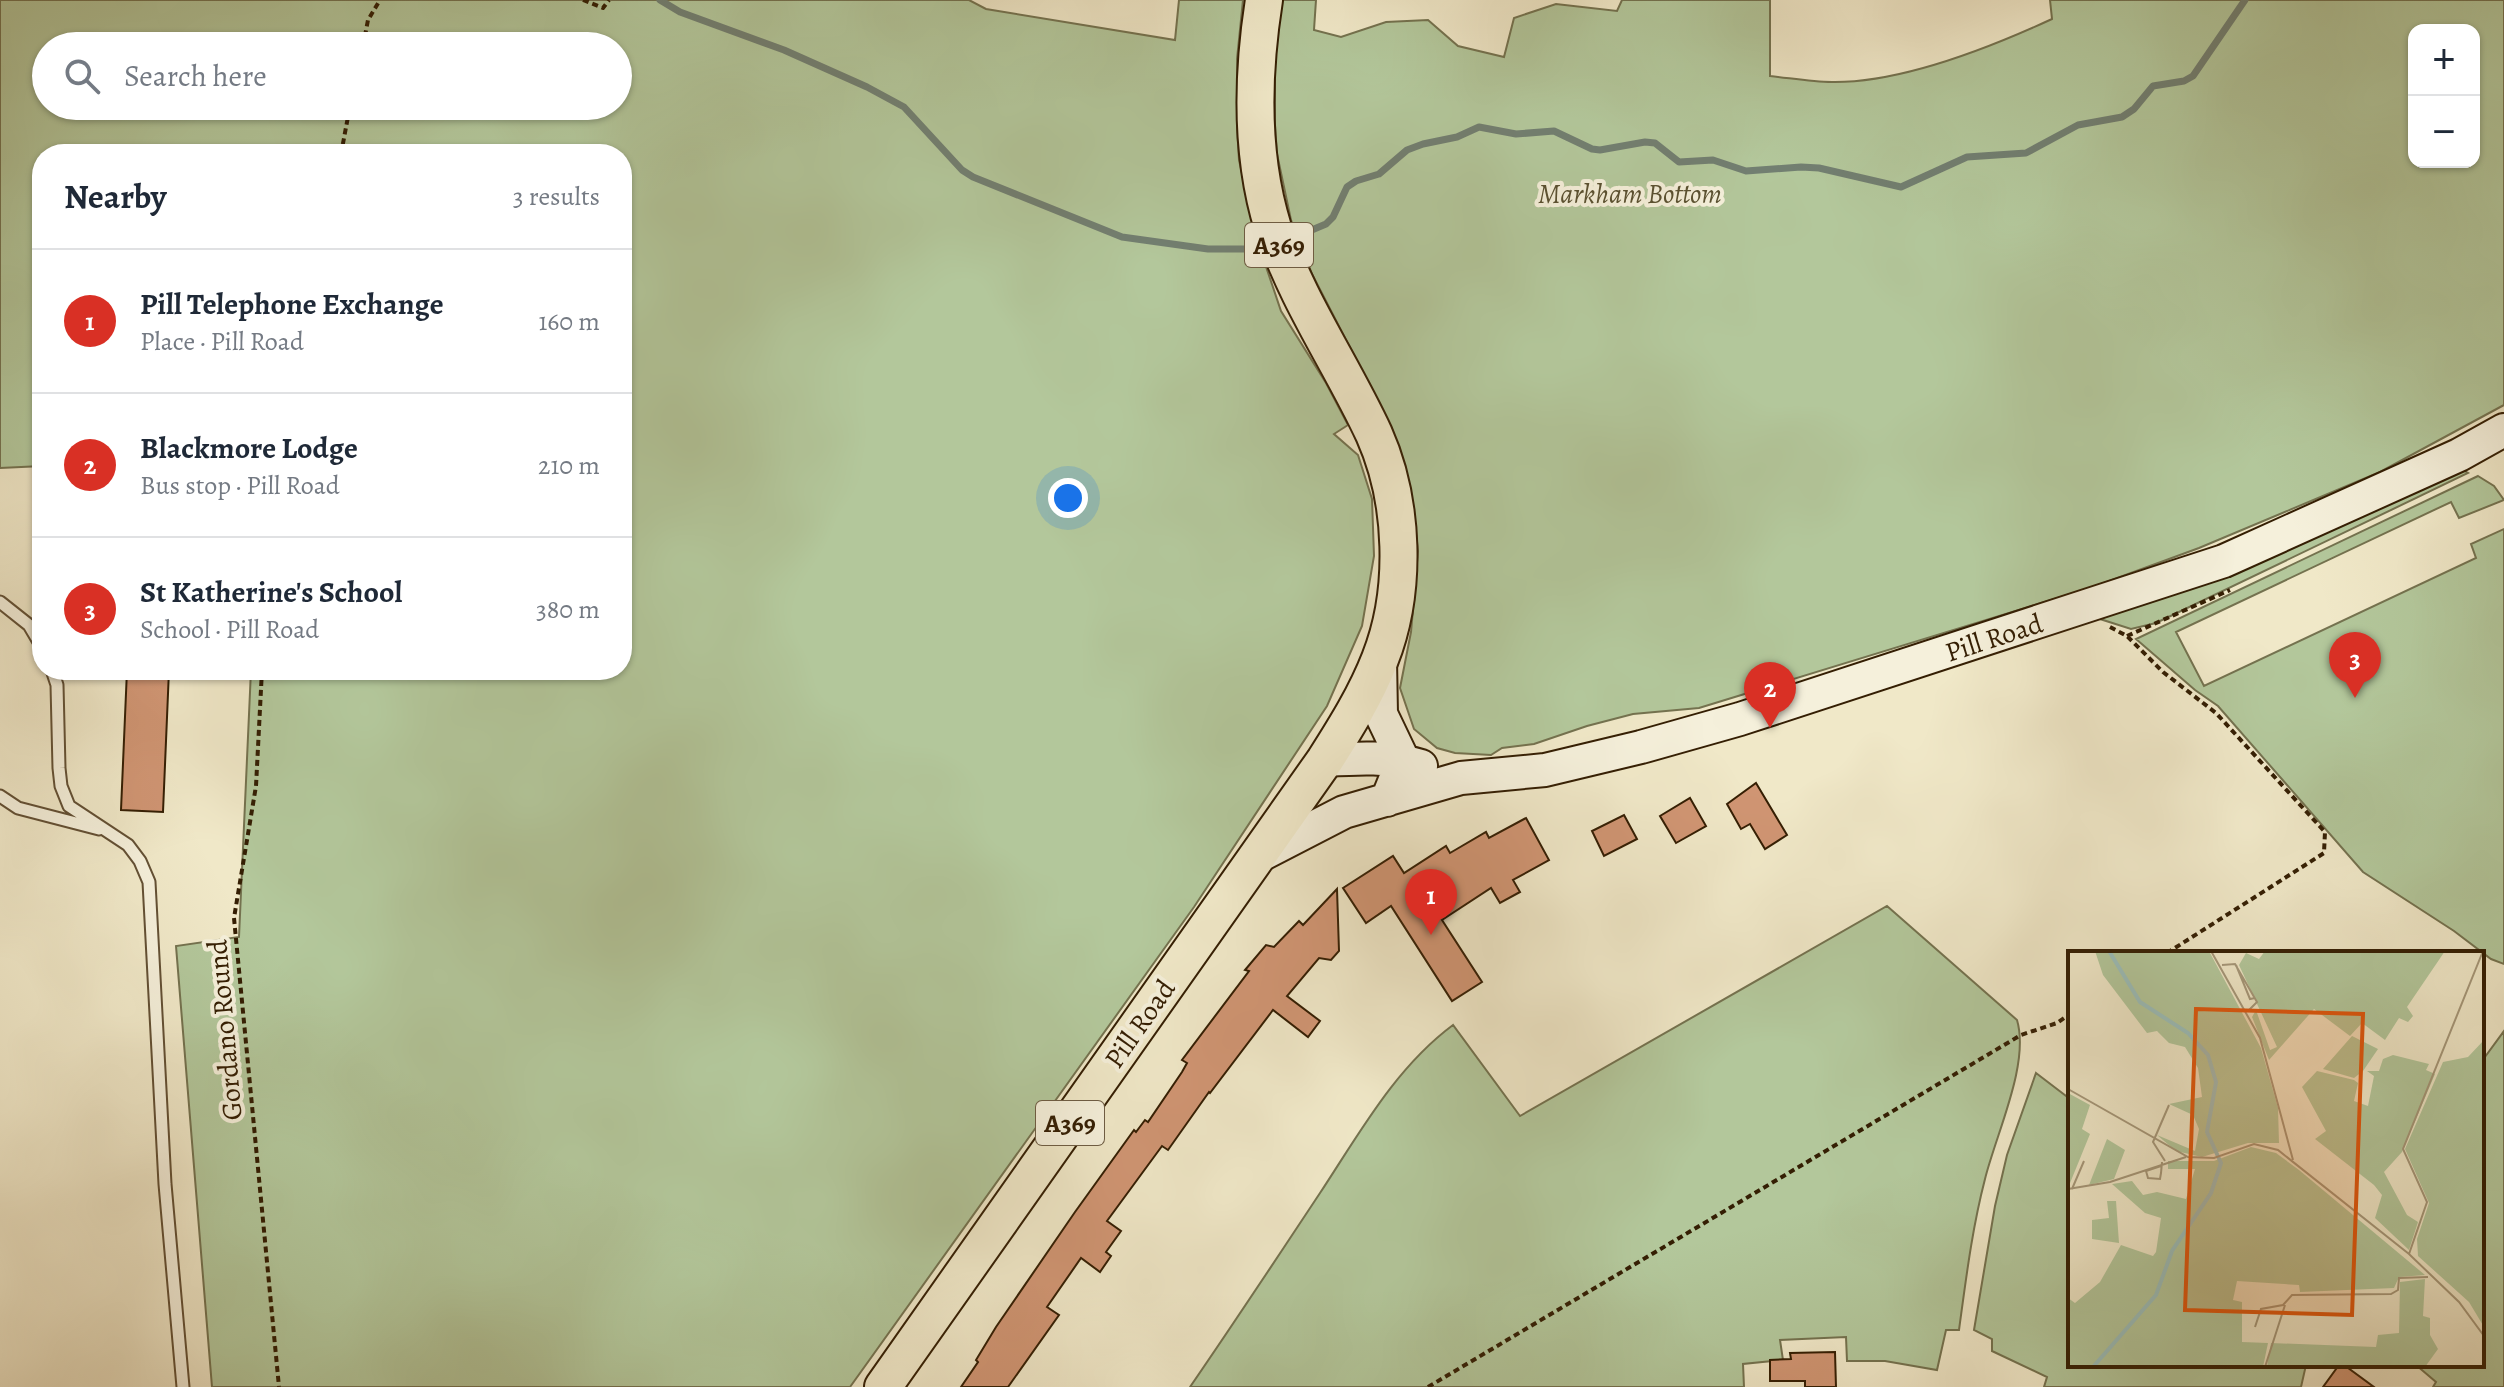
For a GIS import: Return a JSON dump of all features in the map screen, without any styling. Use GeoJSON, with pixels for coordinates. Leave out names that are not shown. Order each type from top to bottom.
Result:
{"type":"FeatureCollection","features":[{"type":"Feature","properties":{"kind":"main road","name":"A369"},"geometry":{"type":"LineString","coordinates":[[1257,857],[1350,721],[1380,660],[1393,614],[1397,543],[1393,498],[1385,463],[1365,416],[1300,293],[1273,225],[1258,157],[1256,56],[1264,0]]}},
{"type":"Feature","properties":{"kind":"main road","name":"Pill Road"},"geometry":{"type":"LineString","coordinates":[[883,1387],[1257,857]]}},
{"type":"Feature","properties":{"kind":"street","name":"Pill Road"},"geometry":{"type":"LineString","coordinates":[[1257,857],[1344,812],[1461,778],[1545,770],[1740,719],[2224,561],[2459,455],[2503,432]]}},
{"type":"Feature","properties":{"kind":"street"},"geometry":{"type":"LineString","coordinates":[[1380,660],[1381,714],[1403,760],[1387,800]]}},
{"type":"Feature","properties":{"kind":"street","name":"Pill Road"},"geometry":{"type":"LineString","coordinates":[[1317,771],[1370,758],[1403,760],[1461,778]]}},
{"type":"Feature","properties":{"kind":"street"},"geometry":{"type":"LineString","coordinates":[[1317,771],[1330,804],[1344,812]]}},
{"type":"Feature","properties":{"kind":"lane"},"geometry":{"type":"LineString","coordinates":[[0,602],[32,630]]}},
{"type":"Feature","properties":{"kind":"lane"},"geometry":{"type":"LineString","coordinates":[[55,680],[61,786],[69,806],[128,845],[140,861],[149,882],[165,1184],[183,1387]]}},
{"type":"Feature","properties":{"kind":"lane"},"geometry":{"type":"LineString","coordinates":[[0,796],[18,808],[107,831]]}},
{"type":"Feature","properties":{"kind":"path"},"geometry":{"type":"LineString","coordinates":[[366,32],[368,20],[380,0]]}},
{"type":"Feature","properties":{"kind":"path"},"geometry":{"type":"LineString","coordinates":[[583,0],[603,8],[609,0]]}},
{"type":"Feature","properties":{"kind":"path"},"geometry":{"type":"LineString","coordinates":[[343,144],[347,120]]}},
{"type":"Feature","properties":{"kind":"path"},"geometry":{"type":"LineString","coordinates":[[2127,636],[2163,672],[2216,713],[2325,832],[2324,853],[2170,951]]}},
{"type":"Feature","properties":{"kind":"path","name":"Gordano Round"},"geometry":{"type":"LineString","coordinates":[[261,680],[256,786],[234,918],[279,1387]]}},
{"type":"Feature","properties":{"kind":"path"},"geometry":{"type":"LineString","coordinates":[[1428,1387],[2021,1035],[2057,1023],[2068,1015]]}},
{"type":"Feature","properties":{"kind":"green space"},"geometry":{"type":"Polygon","coordinates":[[[0,0],[969,0],[986,9],[1175,40],[1179,0],[1243,0],[1237,59],[1237,127],[1239,160],[1257,240],[1281,311],[1348,425],[1334,434],[1358,455],[1372,499],[1374,556],[1362,626],[1327,706],[1194,907],[850,1387],[212,1387],[176,946],[239,937],[251,680],[632,680],[632,144],[32,144],[32,466],[0,468],[0,0]]]}},
{"type":"Feature","properties":{"kind":"green space","name":"Markham Bottom"},"geometry":{"type":"Polygon","coordinates":[[[1280,0],[1316,0],[1314,30],[1341,37],[1386,22],[1428,20],[1458,46],[1504,57],[1514,18],[1556,4],[1617,11],[1622,0],[1770,0],[1770,76],[1832,82],[1887,77],[1973,52],[2052,19],[2050,0],[2504,0],[2504,405],[2380,472],[2199,548],[2090,588],[1699,708],[1633,714],[1534,744],[1502,748],[1491,755],[1455,753],[1437,748],[1414,729],[1400,688],[1411,632],[1418,551],[1413,504],[1392,429],[1312,274],[1291,220],[1277,154],[1275,62],[1280,0]]]}},
{"type":"Feature","properties":{"kind":"green space"},"geometry":{"type":"Polygon","coordinates":[[[2458,467],[2468,473],[2156,623],[2131,629],[2100,619],[2458,467]]]}},
{"type":"Feature","properties":{"kind":"green space"},"geometry":{"type":"Polygon","coordinates":[[[2478,476],[2494,486],[2504,500],[2459,518],[2451,502],[2176,632],[2204,686],[2476,558],[2471,544],[2504,529],[2504,964],[2491,959],[2484,951],[2363,872],[2218,706],[2136,639],[2478,476]]]}},
{"type":"Feature","properties":{"kind":"green space"},"geometry":{"type":"Polygon","coordinates":[[[1887,906],[2017,1020],[2020,1038],[2010,1099],[1976,1217],[1959,1330],[1946,1330],[1937,1370],[1885,1361],[1847,1361],[1846,1337],[1780,1340],[1783,1360],[1743,1364],[1744,1387],[1190,1387],[1379,1103],[1413,1061],[1453,1025],[1520,1116],[1887,906]]]}},
{"type":"Feature","properties":{"kind":"green space"},"geometry":{"type":"Polygon","coordinates":[[[2504,1031],[2504,1387],[2433,1387],[2436,1382],[2418,1367],[2484,1367],[2484,1058],[2504,1031]]]}},
{"type":"Feature","properties":{"kind":"green space"},"geometry":{"type":"Polygon","coordinates":[[[2036,1073],[2068,1097],[2068,1367],[2306,1367],[2301,1387],[2044,1387],[2047,1377],[1992,1351],[1992,1339],[1974,1330],[2007,1155],[2036,1073]]]}},
{"type":"Feature","properties":{"kind":"building"},"geometry":{"type":"Polygon","coordinates":[[[127,680],[169,680],[163,812],[121,810],[127,680]]]}},
{"type":"Feature","properties":{"kind":"building"},"geometry":{"type":"Polygon","coordinates":[[[1756,783],[1787,835],[1765,849],[1750,824],[1741,829],[1727,804],[1756,783]]]}},
{"type":"Feature","properties":{"kind":"building"},"geometry":{"type":"Polygon","coordinates":[[[1690,798],[1706,826],[1676,843],[1660,816],[1690,798]]]}},
{"type":"Feature","properties":{"kind":"building"},"geometry":{"type":"Polygon","coordinates":[[[1624,815],[1637,839],[1604,856],[1592,831],[1624,815]]]}},
{"type":"Feature","properties":{"kind":"building"},"geometry":{"type":"Polygon","coordinates":[[[1526,818],[1549,860],[1513,880],[1520,892],[1500,903],[1491,888],[1442,920],[1482,982],[1452,1001],[1391,906],[1366,923],[1343,888],[1393,856],[1404,873],[1446,846],[1450,853],[1486,832],[1489,838],[1526,818]]]}},
{"type":"Feature","properties":{"kind":"building"},"geometry":{"type":"Polygon","coordinates":[[[1337,889],[1339,951],[1331,960],[1319,958],[1287,996],[1320,1021],[1308,1037],[1273,1010],[1168,1150],[1162,1146],[1107,1221],[1121,1231],[1106,1252],[1111,1256],[1100,1272],[1081,1258],[1047,1307],[1059,1315],[1008,1387],[961,1387],[996,1327],[1075,1212],[1134,1130],[1136,1132],[1145,1120],[1148,1122],[1187,1063],[1182,1060],[1249,971],[1245,970],[1266,945],[1274,947],[1299,921],[1303,925],[1337,889]]]}},
{"type":"Feature","properties":{"kind":"building"},"geometry":{"type":"Polygon","coordinates":[[[1835,1352],[1836,1387],[1805,1387],[1805,1381],[1770,1381],[1770,1360],[1791,1359],[1790,1353],[1835,1352]]]}},
{"type":"Feature","properties":{"kind":"building"},"geometry":{"type":"Polygon","coordinates":[[[2338,1367],[2347,1367],[2374,1387],[2323,1387],[2338,1367]]]}},
{"type":"Feature","properties":{"kind":"waterway"},"geometry":{"type":"LineString","coordinates":[[660,0],[680,12],[784,50],[904,107],[962,170],[973,177],[1122,237],[1208,249],[1268,246]]}},
{"type":"Feature","properties":{"kind":"waterway"},"geometry":{"type":"LineString","coordinates":[[1288,240],[1326,224],[1333,217],[1347,187],[1379,174],[1407,150],[1457,137],[1479,127],[1516,134],[1554,131],[1600,150],[1655,143],[1679,162],[1713,160],[1746,171],[1819,168],[1901,187],[1967,157],[2026,153],[2078,125],[2122,117],[2134,109],[2153,86],[2184,81],[2193,76],[2245,0]]}},
{"type":"Feature","properties":{"kind":"place","name":"St Katherine's School"},"geometry":{"type":"Point","coordinates":[2355,698]}},
{"type":"Feature","properties":{"kind":"place","name":"Blackmore Lodge"},"geometry":{"type":"Point","coordinates":[1770,728]}},
{"type":"Feature","properties":{"kind":"place","name":"Pill Telephone Exchange"},"geometry":{"type":"Point","coordinates":[1431,935]}}]}
